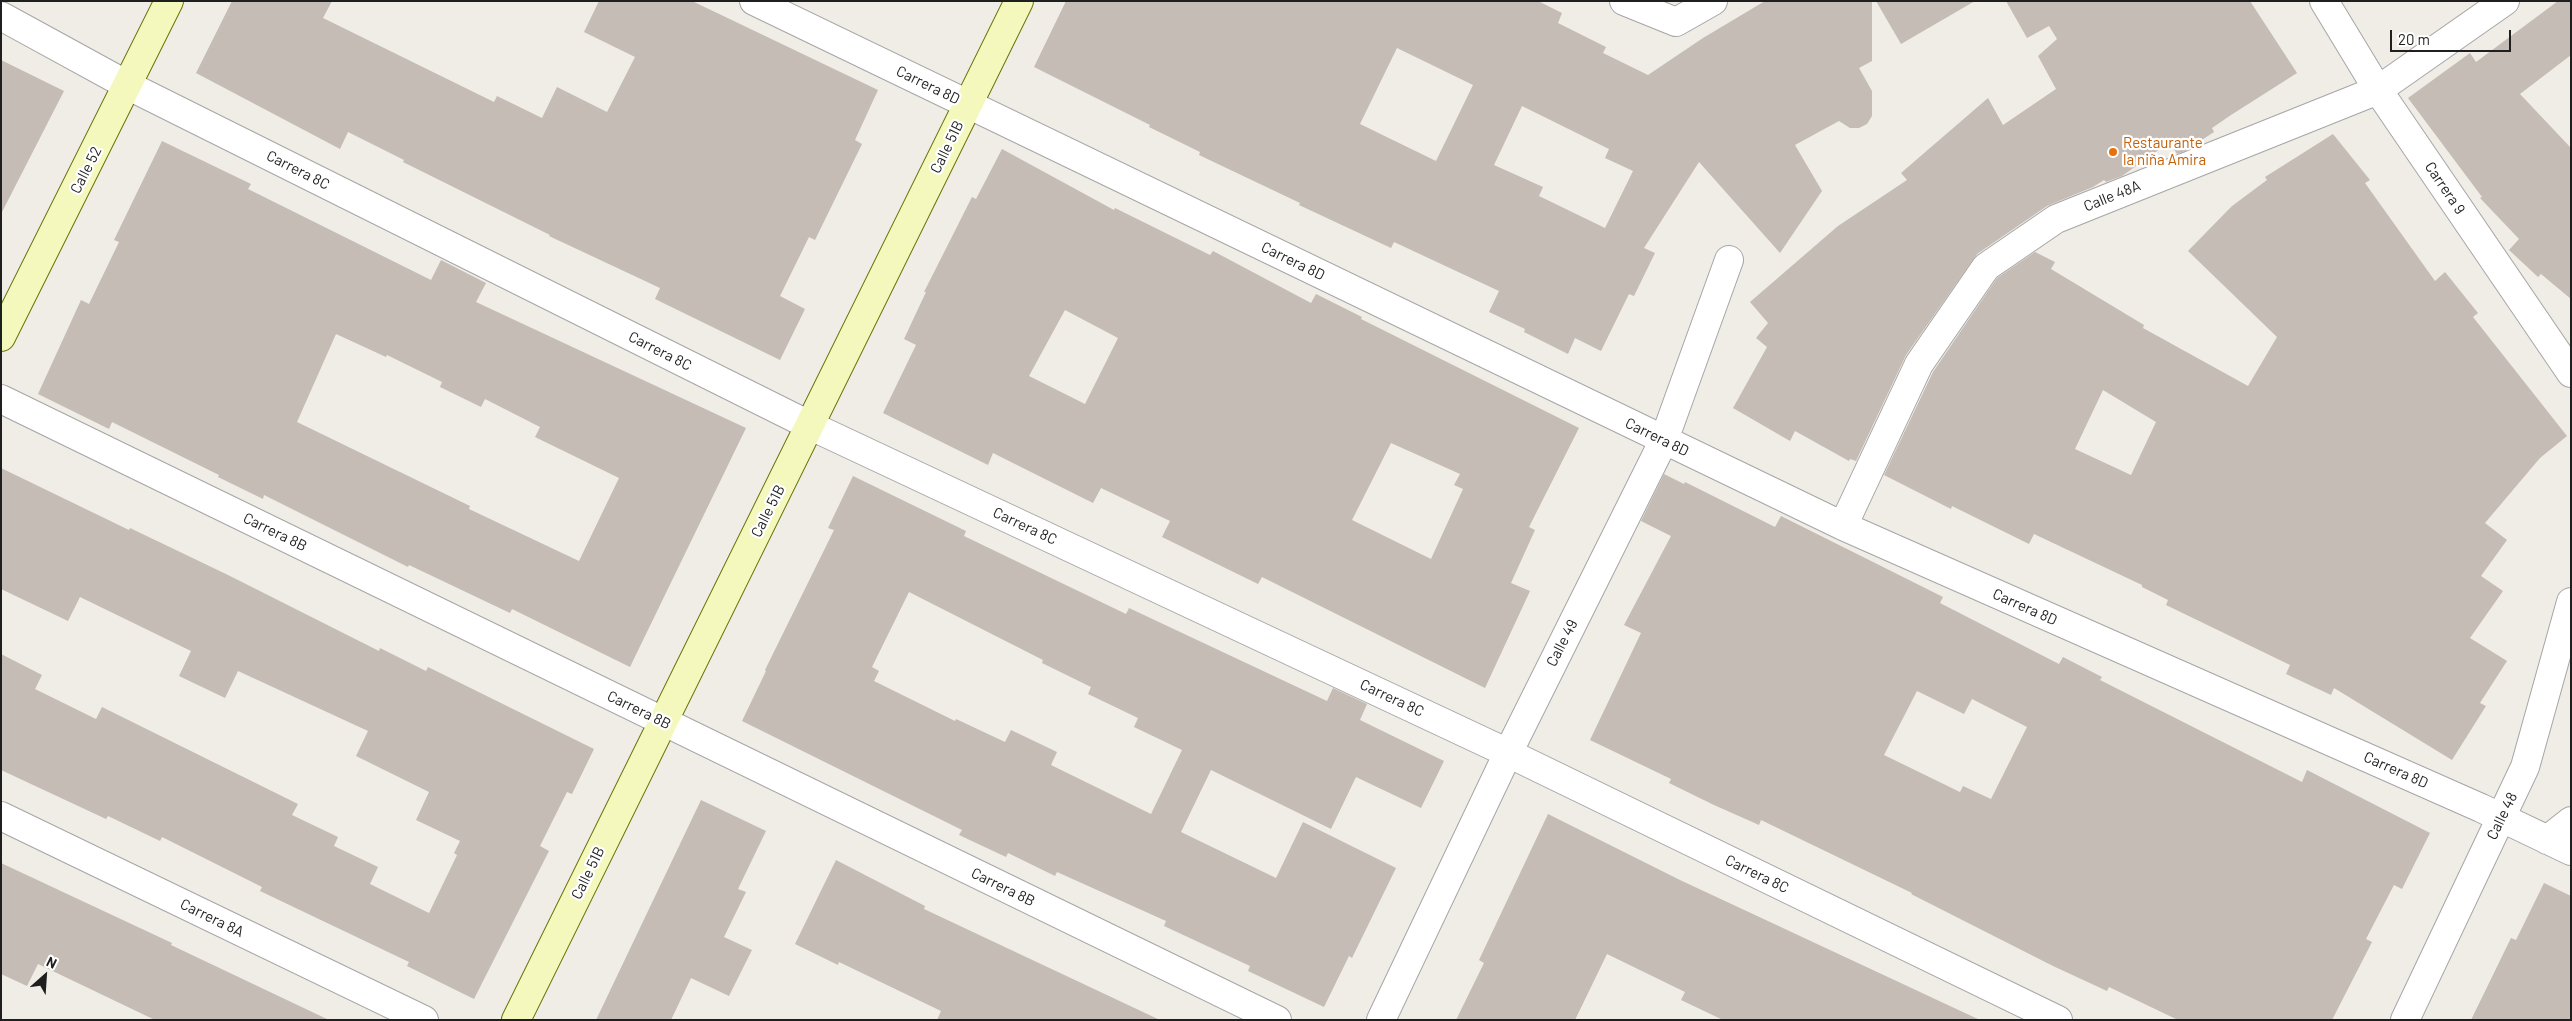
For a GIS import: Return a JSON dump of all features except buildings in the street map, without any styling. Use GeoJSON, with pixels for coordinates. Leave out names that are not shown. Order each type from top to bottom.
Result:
{"type":"FeatureCollection","features":[{"type":"Feature","properties":{"kind":"street","name":"Calle 52"},"geometry":{"type":"LineString","coordinates":[[1,337],[129,86],[169,1]]}},
{"type":"Feature","properties":{"kind":"street","name":"Carrera 8D"},"geometry":{"type":"LineString","coordinates":[[754,1],[1843,526],[2559,846]]}},
{"type":"Feature","properties":{"kind":"street","name":"Calle 51B"},"geometry":{"type":"LineString","coordinates":[[516,1020],[662,721],[811,426],[1019,1]]}},
{"type":"Feature","properties":{"kind":"street"},"geometry":{"type":"LineString","coordinates":[[1624,1],[1676,22],[1713,1]]}},
{"type":"Feature","properties":{"kind":"street","name":"Carrera 9"},"geometry":{"type":"LineString","coordinates":[[2324,1],[2378,90],[2571,373]]}},
{"type":"Feature","properties":{"kind":"street","name":"Calle 48A"},"geometry":{"type":"LineString","coordinates":[[1843,526],[1919,364],[1986,267],[2056,218],[2378,90],[2505,1]]}},
{"type":"Feature","properties":{"kind":"street","name":"Carrera 8C"},"geometry":{"type":"LineString","coordinates":[[1,16],[129,86],[811,426],[1508,752],[2058,1020]]}},
{"type":"Feature","properties":{"kind":"street","name":"Calle 49"},"geometry":{"type":"LineString","coordinates":[[1380,1020],[1508,752],[1664,440],[1729,260]]}},
{"type":"Feature","properties":{"kind":"street","name":"Carrera 8B"},"geometry":{"type":"LineString","coordinates":[[1,399],[1277,1020]]}},
{"type":"Feature","properties":{"kind":"street","name":"Calle 48"},"geometry":{"type":"LineString","coordinates":[[2405,1020],[2525,767],[2571,602]]}},
{"type":"Feature","properties":{"kind":"street","name":"Carrera 8A"},"geometry":{"type":"LineString","coordinates":[[1,816],[424,1020]]}},
{"type":"Feature","properties":{"kind":"street"},"geometry":{"type":"LineString","coordinates":[[2559,846],[2571,821]]}},
{"type":"Feature","properties":{"kind":"place","name":"Restaurante la niña Amira"},"geometry":{"type":"Point","coordinates":[2113,152]}}]}
